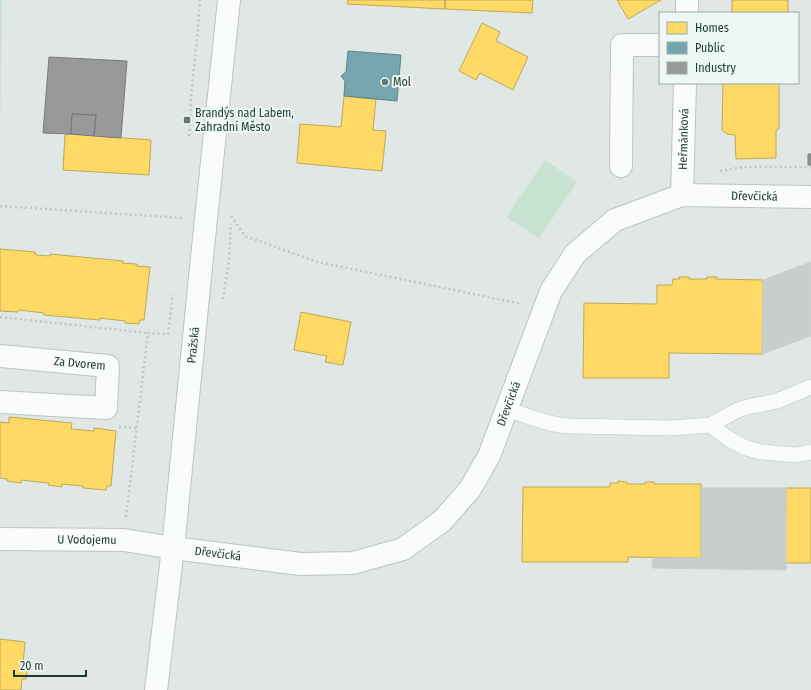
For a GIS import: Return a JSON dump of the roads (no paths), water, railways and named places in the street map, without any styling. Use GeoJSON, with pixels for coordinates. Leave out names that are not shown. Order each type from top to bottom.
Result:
{"type":"FeatureCollection","features":[{"type":"Feature","properties":{"kind":"street","name":"Pražská"},"geometry":{"type":"LineString","coordinates":[[156,690],[173,548],[229,0]]}},
{"type":"Feature","properties":{"kind":"street"},"geometry":{"type":"LineString","coordinates":[[687,0],[687,12]]}},
{"type":"Feature","properties":{"kind":"street"},"geometry":{"type":"LineString","coordinates":[[621,166],[622,45],[659,45]]}},
{"type":"Feature","properties":{"kind":"street","name":"Heřmánková"},"geometry":{"type":"LineString","coordinates":[[682,195],[685,84]]}},
{"type":"Feature","properties":{"kind":"street","name":"Dřevčická"},"geometry":{"type":"LineString","coordinates":[[173,548],[301,564],[352,563],[402,549],[442,521],[470,489],[489,456],[551,291],[575,254],[615,220],[682,195],[811,197]]}},
{"type":"Feature","properties":{"kind":"street","name":"Za Dvorem"},"geometry":{"type":"LineString","coordinates":[[0,356],[108,366],[106,408],[0,402]]}},
{"type":"Feature","properties":{"kind":"street","name":"U Vodojemu"},"geometry":{"type":"LineString","coordinates":[[0,539],[124,540],[173,548]]}},
{"type":"Feature","properties":{"kind":"lane"},"geometry":{"type":"LineString","coordinates":[[507,409],[549,423],[565,426],[672,428],[710,425],[741,409],[778,401],[811,387]]}},
{"type":"Feature","properties":{"kind":"lane"},"geometry":{"type":"LineString","coordinates":[[710,425],[729,439],[746,448],[761,452],[795,454],[811,452]]}},
{"type":"Feature","properties":{"kind":"place","name":"Mol"},"geometry":{"type":"Point","coordinates":[385,82]}},
{"type":"Feature","properties":{"kind":"place","name":"Brandýs nad Labem, Zahradní Město"},"geometry":{"type":"Point","coordinates":[187,120]}}]}
